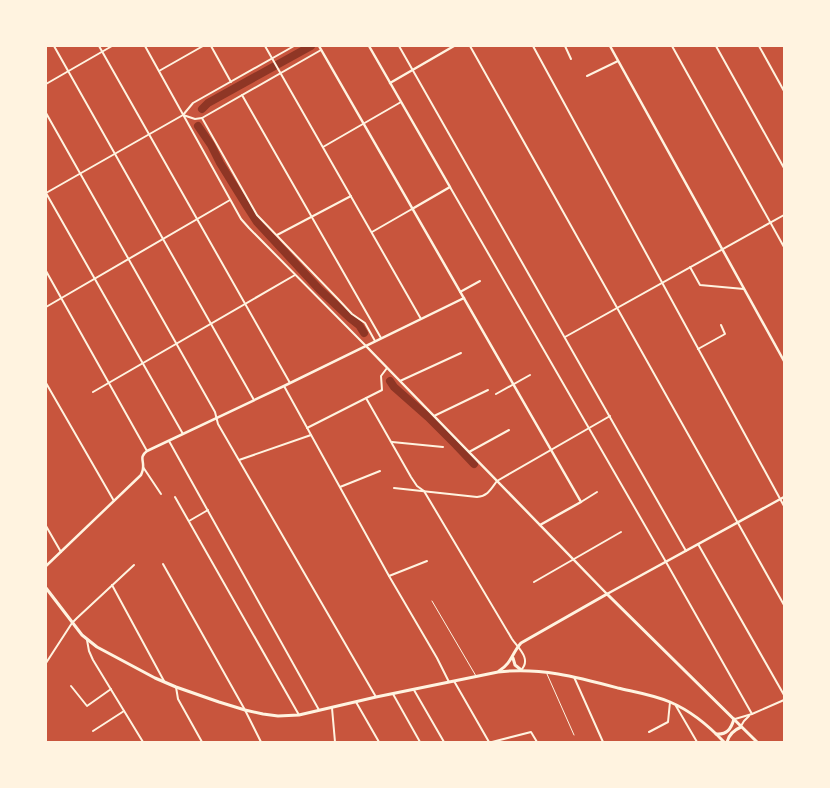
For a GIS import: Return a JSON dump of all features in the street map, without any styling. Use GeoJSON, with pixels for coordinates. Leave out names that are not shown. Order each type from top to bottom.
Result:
{"type":"FeatureCollection","features":[{"type":"Feature","properties":{"kind":"main road"},"geometry":{"type":"LineString","coordinates":[[46,588],[82,635],[102,650],[176,687],[245,710],[271,715],[299,715],[477,676],[521,670],[574,676],[670,702],[697,718],[724,742]]}},
{"type":"Feature","properties":{"kind":"main road"},"geometry":{"type":"LineString","coordinates":[[498,672],[505,667],[518,646],[525,641],[608,594],[757,742]]}},
{"type":"Feature","properties":{"kind":"main road"},"geometry":{"type":"LineString","coordinates":[[513,656],[513,663],[521,670]]}},
{"type":"Feature","properties":{"kind":"main road"},"geometry":{"type":"LineString","coordinates":[[716,734],[723,734],[728,731],[734,720]]}},
{"type":"Feature","properties":{"kind":"main road"},"geometry":{"type":"LineString","coordinates":[[727,742],[732,732],[741,727]]}},
{"type":"Feature","properties":{"kind":"street"},"geometry":{"type":"LineString","coordinates":[[54,46],[254,400]]}},
{"type":"Feature","properties":{"kind":"street"},"geometry":{"type":"LineString","coordinates":[[99,46],[290,383]]}},
{"type":"Feature","properties":{"kind":"street"},"geometry":{"type":"LineString","coordinates":[[46,84],[112,46]]}},
{"type":"Feature","properties":{"kind":"street"},"geometry":{"type":"LineString","coordinates":[[145,46],[230,200],[246,225],[608,594],[784,497]]}},
{"type":"Feature","properties":{"kind":"street"},"geometry":{"type":"LineString","coordinates":[[159,71],[203,46]]}},
{"type":"Feature","properties":{"kind":"street"},"geometry":{"type":"LineString","coordinates":[[211,46],[231,82]]}},
{"type":"Feature","properties":{"kind":"street"},"geometry":{"type":"LineString","coordinates":[[265,46],[421,319]]}},
{"type":"Feature","properties":{"kind":"street"},"geometry":{"type":"LineString","coordinates":[[183,434],[46,193],[183,115],[193,103],[294,46]]}},
{"type":"Feature","properties":{"kind":"street"},"geometry":{"type":"LineString","coordinates":[[319,46],[581,502]]}},
{"type":"Feature","properties":{"kind":"street"},"geometry":{"type":"LineString","coordinates":[[369,46],[752,714]]}},
{"type":"Feature","properties":{"kind":"street"},"geometry":{"type":"LineString","coordinates":[[399,46],[686,551]]}},
{"type":"Feature","properties":{"kind":"street"},"geometry":{"type":"LineString","coordinates":[[390,83],[454,46]]}},
{"type":"Feature","properties":{"kind":"street"},"geometry":{"type":"LineString","coordinates":[[470,46],[784,605]]}},
{"type":"Feature","properties":{"kind":"street"},"geometry":{"type":"LineString","coordinates":[[533,46],[784,506]]}},
{"type":"Feature","properties":{"kind":"street"},"geometry":{"type":"LineString","coordinates":[[565,46],[571,59]]}},
{"type":"Feature","properties":{"kind":"street"},"geometry":{"type":"LineString","coordinates":[[610,46],[784,361]]}},
{"type":"Feature","properties":{"kind":"street"},"geometry":{"type":"LineString","coordinates":[[672,46],[784,247]]}},
{"type":"Feature","properties":{"kind":"street"},"geometry":{"type":"LineString","coordinates":[[716,46],[784,168]]}},
{"type":"Feature","properties":{"kind":"street"},"geometry":{"type":"LineString","coordinates":[[759,46],[784,91]]}},
{"type":"Feature","properties":{"kind":"street"},"geometry":{"type":"LineString","coordinates":[[183,115],[195,119],[202,118],[321,50]]}},
{"type":"Feature","properties":{"kind":"street"},"geometry":{"type":"LineString","coordinates":[[587,76],[618,61]]}},
{"type":"Feature","properties":{"kind":"street"},"geometry":{"type":"LineString","coordinates":[[242,95],[381,338]]}},
{"type":"Feature","properties":{"kind":"street"},"geometry":{"type":"LineString","coordinates":[[323,147],[401,102]]}},
{"type":"Feature","properties":{"kind":"street"},"geometry":{"type":"LineString","coordinates":[[46,114],[215,412],[218,424],[376,697]]}},
{"type":"Feature","properties":{"kind":"street"},"geometry":{"type":"LineString","coordinates":[[202,118],[257,215],[352,314],[365,323],[375,342]]}},
{"type":"Feature","properties":{"kind":"street"},"geometry":{"type":"LineString","coordinates":[[372,232],[450,187]]}},
{"type":"Feature","properties":{"kind":"street"},"geometry":{"type":"LineString","coordinates":[[277,235],[351,196]]}},
{"type":"Feature","properties":{"kind":"street"},"geometry":{"type":"LineString","coordinates":[[46,307],[230,200]]}},
{"type":"Feature","properties":{"kind":"street"},"geometry":{"type":"LineString","coordinates":[[565,337],[784,215]]}},
{"type":"Feature","properties":{"kind":"street"},"geometry":{"type":"LineString","coordinates":[[690,267],[700,285],[744,289]]}},
{"type":"Feature","properties":{"kind":"street"},"geometry":{"type":"LineString","coordinates":[[46,271],[147,451]]}},
{"type":"Feature","properties":{"kind":"street"},"geometry":{"type":"LineString","coordinates":[[93,392],[295,275]]}},
{"type":"Feature","properties":{"kind":"street"},"geometry":{"type":"LineString","coordinates":[[460,292],[480,281]]}},
{"type":"Feature","properties":{"kind":"street"},"geometry":{"type":"LineString","coordinates":[[46,566],[141,475],[143,466],[142,457],[147,451],[464,298]]}},
{"type":"Feature","properties":{"kind":"street"},"geometry":{"type":"LineString","coordinates":[[698,349],[726,334],[721,325]]}},
{"type":"Feature","properties":{"kind":"street"},"geometry":{"type":"LineString","coordinates":[[400,381],[461,353]]}},
{"type":"Feature","properties":{"kind":"street"},"geometry":{"type":"LineString","coordinates":[[307,428],[382,390],[381,376],[387,368]]}},
{"type":"Feature","properties":{"kind":"street"},"geometry":{"type":"LineString","coordinates":[[496,394],[530,375]]}},
{"type":"Feature","properties":{"kind":"street"},"geometry":{"type":"LineString","coordinates":[[46,383],[114,501]]}},
{"type":"Feature","properties":{"kind":"street"},"geometry":{"type":"LineString","coordinates":[[284,386],[389,576],[437,658],[449,682]]}},
{"type":"Feature","properties":{"kind":"street"},"geometry":{"type":"LineString","coordinates":[[434,416],[488,390]]}},
{"type":"Feature","properties":{"kind":"street"},"geometry":{"type":"LineString","coordinates":[[366,398],[414,481],[424,491],[512,639],[523,654],[525,666],[521,670]]}},
{"type":"Feature","properties":{"kind":"street"},"geometry":{"type":"LineString","coordinates":[[394,488],[481,496],[487,494],[497,481],[610,416]]}},
{"type":"Feature","properties":{"kind":"street"},"geometry":{"type":"LineString","coordinates":[[469,452],[509,430]]}},
{"type":"Feature","properties":{"kind":"street"},"geometry":{"type":"LineString","coordinates":[[239,460],[311,435]]}},
{"type":"Feature","properties":{"kind":"street"},"geometry":{"type":"LineString","coordinates":[[169,440],[319,710]]}},
{"type":"Feature","properties":{"kind":"street"},"geometry":{"type":"LineString","coordinates":[[392,442],[443,447]]}},
{"type":"Feature","properties":{"kind":"street"},"geometry":{"type":"LineString","coordinates":[[143,466],[161,494]]}},
{"type":"Feature","properties":{"kind":"street"},"geometry":{"type":"LineString","coordinates":[[340,487],[380,471]]}},
{"type":"Feature","properties":{"kind":"street"},"geometry":{"type":"LineString","coordinates":[[540,525],[597,492]]}},
{"type":"Feature","properties":{"kind":"street"},"geometry":{"type":"LineString","coordinates":[[175,497],[299,715]]}},
{"type":"Feature","properties":{"kind":"street"},"geometry":{"type":"LineString","coordinates":[[189,521],[208,510]]}},
{"type":"Feature","properties":{"kind":"street"},"geometry":{"type":"LineString","coordinates":[[46,526],[61,552]]}},
{"type":"Feature","properties":{"kind":"street"},"geometry":{"type":"LineString","coordinates":[[534,582],[621,532]]}},
{"type":"Feature","properties":{"kind":"street"},"geometry":{"type":"LineString","coordinates":[[698,544],[784,695]]}},
{"type":"Feature","properties":{"kind":"street"},"geometry":{"type":"LineString","coordinates":[[389,576],[427,561]]}},
{"type":"Feature","properties":{"kind":"street"},"geometry":{"type":"LineString","coordinates":[[163,564],[245,710],[261,742]]}},
{"type":"Feature","properties":{"kind":"street"},"geometry":{"type":"LineString","coordinates":[[46,663],[72,623],[134,565]]}},
{"type":"Feature","properties":{"kind":"street"},"geometry":{"type":"LineString","coordinates":[[112,585],[165,682]]}},
{"type":"Feature","properties":{"kind":"street"},"geometry":{"type":"LineString","coordinates":[[87,640],[91,656],[143,742]]}},
{"type":"Feature","properties":{"kind":"street"},"geometry":{"type":"LineString","coordinates":[[574,676],[603,742]]}},
{"type":"Feature","properties":{"kind":"street"},"geometry":{"type":"LineString","coordinates":[[454,681],[489,742]]}},
{"type":"Feature","properties":{"kind":"street"},"geometry":{"type":"LineString","coordinates":[[71,686],[87,706],[111,689]]}},
{"type":"Feature","properties":{"kind":"street"},"geometry":{"type":"LineString","coordinates":[[176,687],[178,699],[202,742]]}},
{"type":"Feature","properties":{"kind":"street"},"geometry":{"type":"LineString","coordinates":[[414,690],[444,742]]}},
{"type":"Feature","properties":{"kind":"street"},"geometry":{"type":"LineString","coordinates":[[392,694],[420,742]]}},
{"type":"Feature","properties":{"kind":"street"},"geometry":{"type":"LineString","coordinates":[[734,720],[784,700]]}},
{"type":"Feature","properties":{"kind":"street"},"geometry":{"type":"LineString","coordinates":[[356,702],[379,742]]}},
{"type":"Feature","properties":{"kind":"street"},"geometry":{"type":"LineString","coordinates":[[649,732],[668,722],[670,702]]}},
{"type":"Feature","properties":{"kind":"street"},"geometry":{"type":"LineString","coordinates":[[676,705],[697,742]]}},
{"type":"Feature","properties":{"kind":"street"},"geometry":{"type":"LineString","coordinates":[[332,708],[335,742]]}},
{"type":"Feature","properties":{"kind":"street"},"geometry":{"type":"LineString","coordinates":[[93,731],[124,711]]}},
{"type":"Feature","properties":{"kind":"street"},"geometry":{"type":"LineString","coordinates":[[741,727],[744,721],[752,714]]}},
{"type":"Feature","properties":{"kind":"street"},"geometry":{"type":"LineString","coordinates":[[492,742],[532,732],[537,742]]}},
{"type":"Feature","properties":{"kind":"lane"},"geometry":{"type":"LineString","coordinates":[[432,601],[477,676]]}},
{"type":"Feature","properties":{"kind":"lane"},"geometry":{"type":"LineString","coordinates":[[546,672],[574,735]]}},
{"type":"Feature","properties":{"kind":"waterway"},"geometry":{"type":"LineString","coordinates":[[202,109],[208,103],[311,46]]}},
{"type":"Feature","properties":{"kind":"waterway"},"geometry":{"type":"LineString","coordinates":[[198,126],[257,222],[319,289],[359,325],[364,333]]}},
{"type":"Feature","properties":{"kind":"waterway"},"geometry":{"type":"LineString","coordinates":[[390,381],[394,387],[428,417],[474,464]]}}]}
